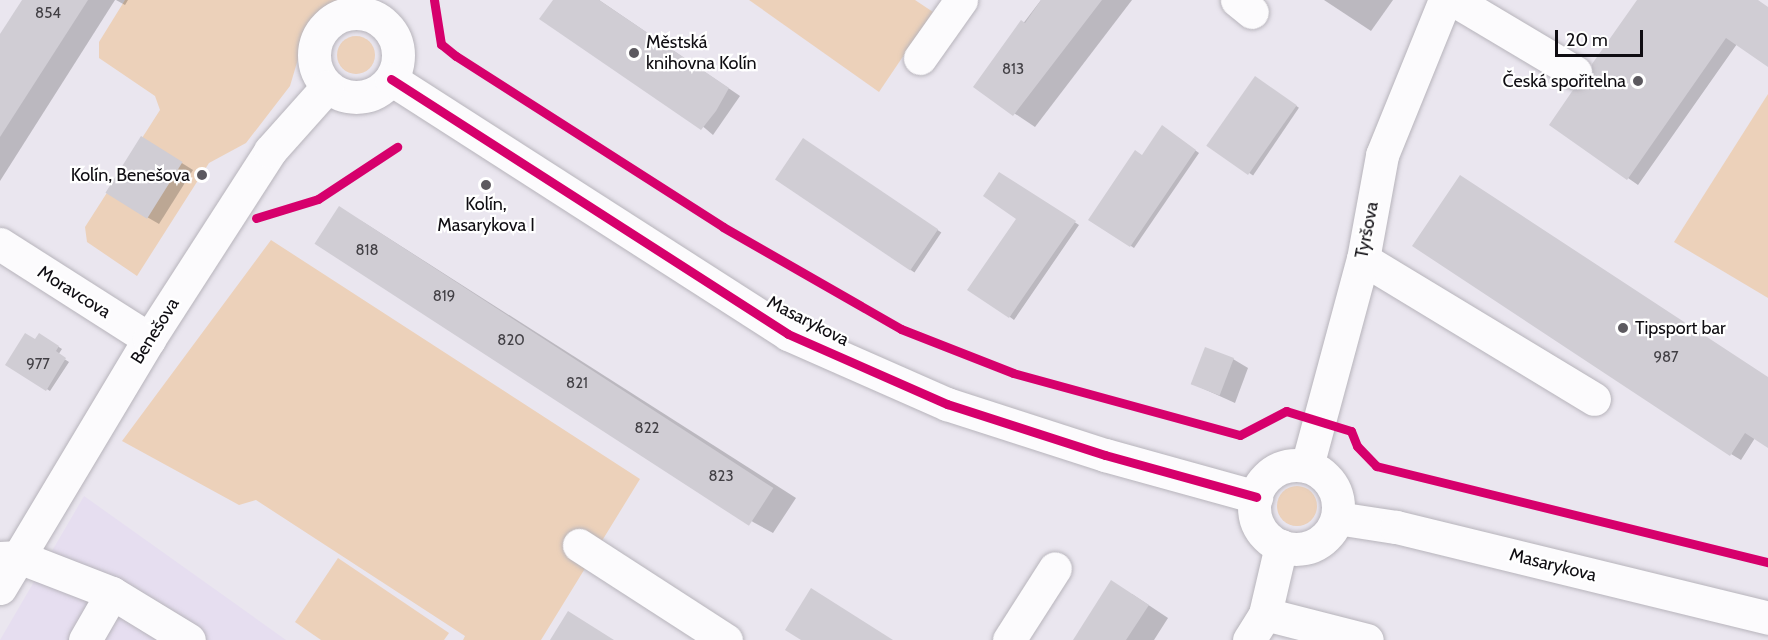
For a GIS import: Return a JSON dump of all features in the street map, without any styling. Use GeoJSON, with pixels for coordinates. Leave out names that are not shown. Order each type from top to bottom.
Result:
{"type":"FeatureCollection","features":[{"type":"Feature","properties":{"kind":"street"},"geometry":{"type":"LineString","coordinates":[[920,58],[961,0]]}},
{"type":"Feature","properties":{"kind":"street","name":"Tyršova"},"geometry":{"type":"LineString","coordinates":[[1307,466],[1362,259],[1382,155],[1445,0]]}},
{"type":"Feature","properties":{"kind":"street"},"geometry":{"type":"LineString","coordinates":[[1454,0],[1575,72]]}},
{"type":"Feature","properties":{"kind":"street"},"geometry":{"type":"LineString","coordinates":[[374,8],[397,42],[397,67],[392,79],[373,94],[361,97],[349,97],[327,87],[315,67],[315,44],[320,33],[327,24],[348,14],[374,8]]}},
{"type":"Feature","properties":{"kind":"street","name":"Masarykova"},"geometry":{"type":"LineString","coordinates":[[392,79],[788,334],[947,404],[1105,455],[1256,497]]}},
{"type":"Feature","properties":{"kind":"street","name":"Benešova"},"geometry":{"type":"LineString","coordinates":[[0,588],[9,557],[270,151],[327,87]]}},
{"type":"Feature","properties":{"kind":"street","name":"Moravcova"},"geometry":{"type":"LineString","coordinates":[[0,244],[149,339]]}},
{"type":"Feature","properties":{"kind":"street"},"geometry":{"type":"LineString","coordinates":[[1362,259],[1594,399]]}},
{"type":"Feature","properties":{"kind":"street"},"geometry":{"type":"LineString","coordinates":[[1307,466],[1319,471],[1332,486],[1338,504],[1337,518],[1322,540],[1309,547],[1281,546],[1267,535],[1257,520],[1256,497],[1269,475],[1281,468],[1307,466]]}},
{"type":"Feature","properties":{"kind":"street","name":"Masarykova"},"geometry":{"type":"LineString","coordinates":[[1337,518],[1396,527],[1768,618]]}},
{"type":"Feature","properties":{"kind":"street"},"geometry":{"type":"LineString","coordinates":[[579,545],[726,640]]}},
{"type":"Feature","properties":{"kind":"street"},"geometry":{"type":"LineString","coordinates":[[1281,546],[1257,627],[1367,640]]}},
{"type":"Feature","properties":{"kind":"street"},"geometry":{"type":"LineString","coordinates":[[9,557],[112,593],[189,640]]}},
{"type":"Feature","properties":{"kind":"street"},"geometry":{"type":"LineString","coordinates":[[1009,640],[1055,568]]}},
{"type":"Feature","properties":{"kind":"street"},"geometry":{"type":"LineString","coordinates":[[85,640],[112,593]]}},
{"type":"Feature","properties":{"kind":"shaded area"},"geometry":{"type":"Polygon","coordinates":[[[125,0],[338,0],[324,7],[309,22],[290,86],[246,143],[209,163],[137,276],[87,242],[85,227],[160,110],[155,96],[99,58],[99,42],[125,0]]]}},
{"type":"Feature","properties":{"kind":"shaded area"},"geometry":{"type":"Polygon","coordinates":[[[749,0],[915,0],[933,12],[879,92],[749,0]]]}},
{"type":"Feature","properties":{"kind":"shaded area"},"geometry":{"type":"Polygon","coordinates":[[[356,36],[363,37],[369,42],[374,48],[374,62],[369,68],[363,73],[356,74],[349,73],[343,68],[338,62],[337,55],[338,48],[343,42],[349,37],[356,36]]]}},
{"type":"Feature","properties":{"kind":"shaded area"},"geometry":{"type":"Polygon","coordinates":[[[1768,94],[1768,298],[1674,242],[1768,94]]]}},
{"type":"Feature","properties":{"kind":"shaded area"},"geometry":{"type":"Polygon","coordinates":[[[271,240],[640,479],[541,640],[463,640],[465,636],[256,500],[239,505],[122,441],[271,240]]]}},
{"type":"Feature","properties":{"kind":"shaded area"},"geometry":{"type":"Polygon","coordinates":[[[1297,486],[1311,492],[1317,506],[1311,520],[1297,526],[1283,520],[1277,506],[1283,492],[1297,486]]]}},
{"type":"Feature","properties":{"kind":"shaded area"},"geometry":{"type":"Polygon","coordinates":[[[84,496],[286,640],[0,640],[84,496]]]}},
{"type":"Feature","properties":{"kind":"shaded area"},"geometry":{"type":"Polygon","coordinates":[[[338,558],[449,633],[444,640],[321,640],[295,622],[338,558]]]}},
{"type":"Feature","properties":{"kind":"building"},"geometry":{"type":"Polygon","coordinates":[[[22,0],[88,0],[0,137],[0,34],[22,0]]]}},
{"type":"Feature","properties":{"kind":"building","name":"Městská knihovna Kolín"},"geometry":{"type":"Polygon","coordinates":[[[553,0],[599,0],[729,88],[716,111],[701,130],[539,19],[553,0]]]}},
{"type":"Feature","properties":{"kind":"building"},"geometry":{"type":"Polygon","coordinates":[[[1041,0],[1102,0],[1013,116],[973,87],[1021,20],[1025,23],[1041,0]]]}},
{"type":"Feature","properties":{"kind":"building","name":"Česká spořitelna"},"geometry":{"type":"Polygon","coordinates":[[[1637,0],[1758,0],[1768,7],[1768,67],[1726,38],[1627,180],[1549,125],[1573,90],[1591,82],[1592,64],[1637,0]]]}},
{"type":"Feature","properties":{"kind":"building"},"geometry":{"type":"Polygon","coordinates":[[[1255,76],[1297,105],[1248,175],[1206,146],[1255,76]]]}},
{"type":"Feature","properties":{"kind":"building"},"geometry":{"type":"Polygon","coordinates":[[[1162,125],[1196,150],[1130,247],[1088,220],[1135,150],[1142,155],[1162,125]]]}},
{"type":"Feature","properties":{"kind":"building"},"geometry":{"type":"Polygon","coordinates":[[[141,136],[183,162],[147,219],[105,193],[141,136]]]}},
{"type":"Feature","properties":{"kind":"building"},"geometry":{"type":"Polygon","coordinates":[[[803,138],[938,229],[910,271],[775,179],[803,138]]]}},
{"type":"Feature","properties":{"kind":"building"},"geometry":{"type":"Polygon","coordinates":[[[999,172],[1076,221],[1009,318],[967,290],[1016,219],[983,196],[999,172]]]}},
{"type":"Feature","properties":{"kind":"building"},"geometry":{"type":"Polygon","coordinates":[[[1460,175],[1768,377],[1768,448],[1745,433],[1730,456],[1412,246],[1460,175]]]}},
{"type":"Feature","properties":{"kind":"building"},"geometry":{"type":"Polygon","coordinates":[[[339,206],[773,488],[749,526],[314,244],[339,206]]]}},
{"type":"Feature","properties":{"kind":"building"},"geometry":{"type":"Polygon","coordinates":[[[25,333],[35,339],[39,333],[59,346],[56,351],[66,358],[46,391],[5,365],[25,333]]]}},
{"type":"Feature","properties":{"kind":"building"},"geometry":{"type":"Polygon","coordinates":[[[1205,347],[1234,358],[1220,395],[1191,384],[1205,347]]]}},
{"type":"Feature","properties":{"kind":"building"},"geometry":{"type":"Polygon","coordinates":[[[1111,580],[1149,605],[1126,640],[1073,640],[1111,580]]]}},
{"type":"Feature","properties":{"kind":"building"},"geometry":{"type":"Polygon","coordinates":[[[811,588],[893,640],[801,640],[785,630],[811,588]]]}},
{"type":"Feature","properties":{"kind":"building"},"geometry":{"type":"Polygon","coordinates":[[[568,611],[614,640],[550,640],[568,611]]]}},
{"type":"Feature","properties":{"kind":"cycle path"},"geometry":{"type":"LineString","coordinates":[[434,0],[441,44],[456,56],[723,227],[901,329],[1013,373],[1240,435],[1286,411],[1351,431],[1357,446],[1376,466],[1768,562]]}},
{"type":"Feature","properties":{"kind":"cycle path"},"geometry":{"type":"LineString","coordinates":[[391,79],[788,334],[947,404],[1105,455],[1256,497]]}},
{"type":"Feature","properties":{"kind":"cycle path"},"geometry":{"type":"LineString","coordinates":[[256,218],[318,199],[397,147]]}},
{"type":"Feature","properties":{"kind":"place","name":"Městská knihovna Kolín"},"geometry":{"type":"Point","coordinates":[634,53]}},
{"type":"Feature","properties":{"kind":"place","name":"Česká spořitelna"},"geometry":{"type":"Point","coordinates":[1638,81]}},
{"type":"Feature","properties":{"kind":"place","name":"Kolín, Benešova"},"geometry":{"type":"Point","coordinates":[202,175]}},
{"type":"Feature","properties":{"kind":"place","name":"Kolín, Masarykova I"},"geometry":{"type":"Point","coordinates":[486,185]}},
{"type":"Feature","properties":{"kind":"place","name":"Tipsport bar"},"geometry":{"type":"Point","coordinates":[1623,328]}}]}
